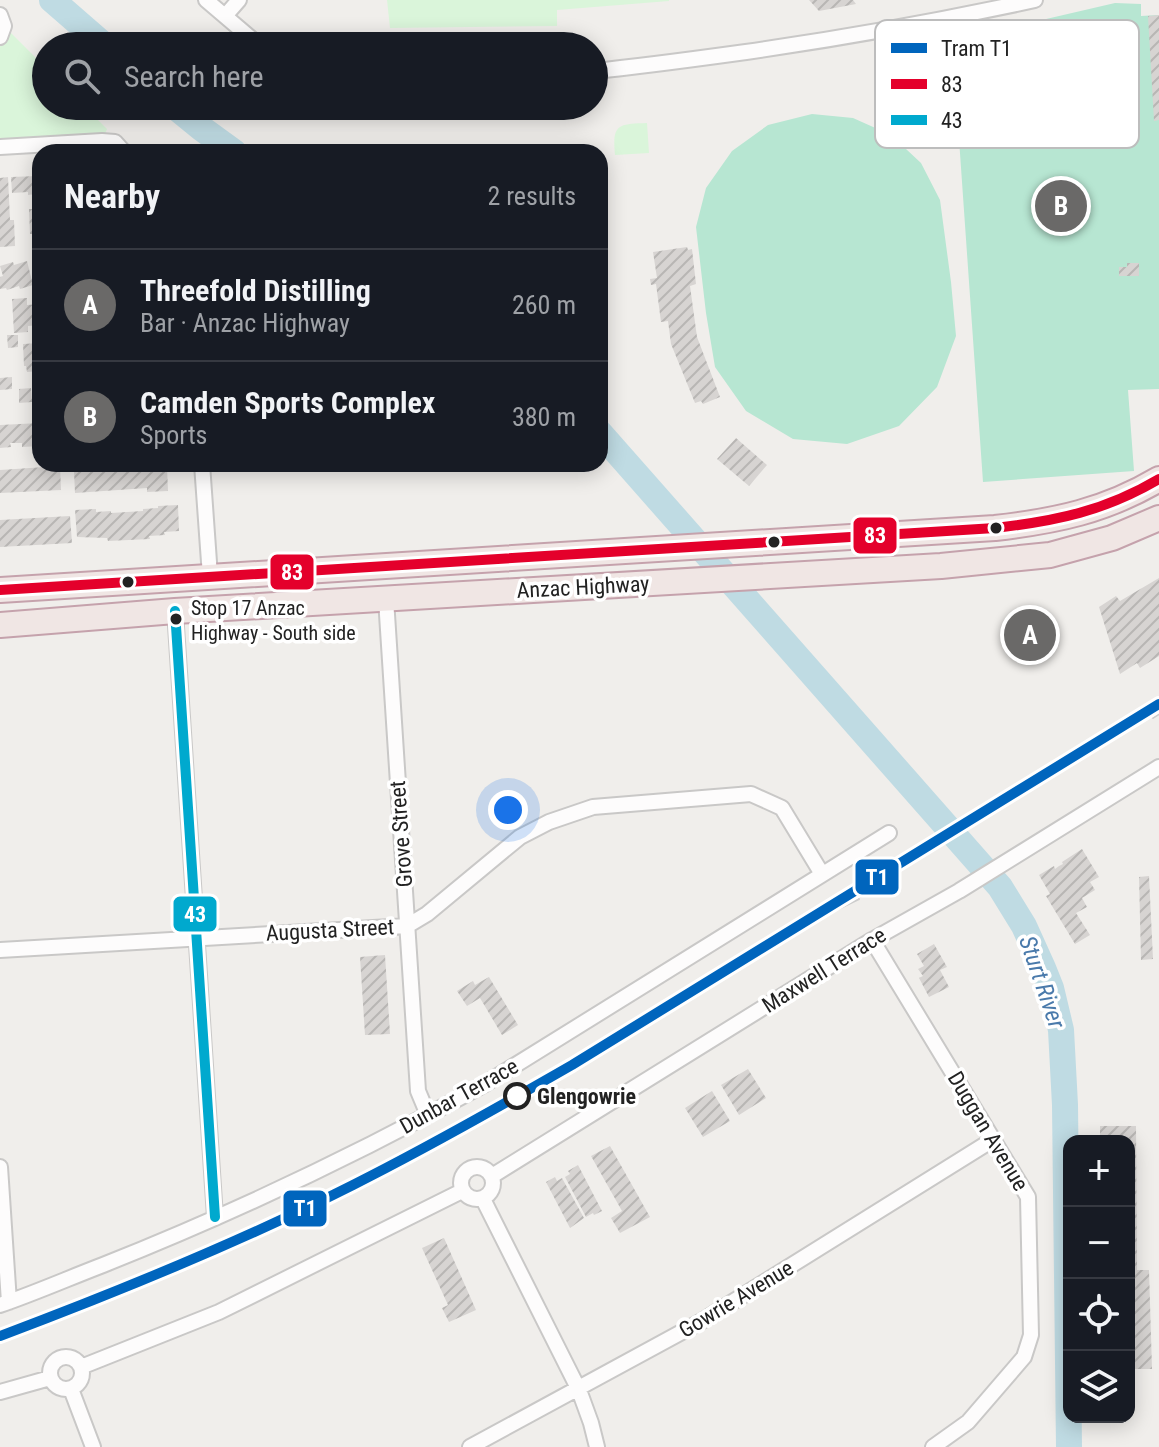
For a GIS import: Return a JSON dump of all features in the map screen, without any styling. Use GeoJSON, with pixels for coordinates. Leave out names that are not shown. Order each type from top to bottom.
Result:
{"type":"FeatureCollection","features":[{"type":"Feature","properties":{"kind":"highway","name":"Anzac Highway"},"geometry":{"type":"LineString","coordinates":[[0,590],[1008,527],[1048,522],[1097,508],[1135,493],[1159,479]]}},
{"type":"Feature","properties":{"kind":"highway","name":"Anzac Highway"},"geometry":{"type":"LineString","coordinates":[[0,625],[175,611],[941,566],[1050,555],[1112,538],[1159,518]]}},
{"type":"Feature","properties":{"kind":"highway"},"geometry":{"type":"LineString","coordinates":[[937,533],[941,566]]}},
{"type":"Feature","properties":{"kind":"highway"},"geometry":{"type":"LineString","coordinates":[[399,565],[407,583],[420,597]]}},
{"type":"Feature","properties":{"kind":"highway"},"geometry":{"type":"LineString","coordinates":[[303,571],[333,580],[372,579],[378,583],[386,599]]}},
{"type":"Feature","properties":{"kind":"street"},"geometry":{"type":"LineString","coordinates":[[206,0],[244,32]]}},
{"type":"Feature","properties":{"kind":"street"},"geometry":{"type":"LineString","coordinates":[[225,16],[239,0]]}},
{"type":"Feature","properties":{"kind":"street"},"geometry":{"type":"LineString","coordinates":[[945,20],[1035,0]]}},
{"type":"Feature","properties":{"kind":"street"},"geometry":{"type":"LineString","coordinates":[[608,69],[875,32]]}},
{"type":"Feature","properties":{"kind":"street"},"geometry":{"type":"LineString","coordinates":[[51,144],[102,141],[117,144]]}},
{"type":"Feature","properties":{"kind":"street"},"geometry":{"type":"LineString","coordinates":[[0,147],[32,145]]}},
{"type":"Feature","properties":{"kind":"street"},"geometry":{"type":"LineString","coordinates":[[203,472],[210,576]]}},
{"type":"Feature","properties":{"kind":"street","name":"Grove Street"},"geometry":{"type":"LineString","coordinates":[[386,599],[418,1091],[428,1115]]}},
{"type":"Feature","properties":{"kind":"street"},"geometry":{"type":"LineString","coordinates":[[175,611],[215,1217]]}},
{"type":"Feature","properties":{"kind":"street","name":"Maxwell Terrace"},"geometry":{"type":"LineString","coordinates":[[492,1176],[872,940],[973,883],[1159,767]]}},
{"type":"Feature","properties":{"kind":"street","name":"Augusta Street"},"geometry":{"type":"LineString","coordinates":[[0,950],[407,926],[427,914],[520,837],[549,822],[593,807],[751,794],[782,808],[822,874]]}},
{"type":"Feature","properties":{"kind":"street","name":"Dunbar Terrace"},"geometry":{"type":"LineString","coordinates":[[4,1304],[166,1240],[428,1115],[485,1084],[889,833]]}},
{"type":"Feature","properties":{"kind":"street","name":"Duggan Avenue"},"geometry":{"type":"LineString","coordinates":[[872,940],[1028,1197],[1031,1335],[1024,1357],[968,1422],[933,1447]]}},
{"type":"Feature","properties":{"kind":"street","name":"Gowrie Avenue"},"geometry":{"type":"LineString","coordinates":[[470,1447],[702,1321],[994,1139]]}},
{"type":"Feature","properties":{"kind":"street"},"geometry":{"type":"LineString","coordinates":[[0,1167],[4,1304]]}},
{"type":"Feature","properties":{"kind":"street"},"geometry":{"type":"LineString","coordinates":[[480,1167],[492,1176],[492,1188],[483,1199],[473,1200],[462,1191],[460,1179],[468,1169],[480,1167]]}},
{"type":"Feature","properties":{"kind":"street"},"geometry":{"type":"LineString","coordinates":[[81,1367],[219,1312],[462,1191]]}},
{"type":"Feature","properties":{"kind":"street"},"geometry":{"type":"LineString","coordinates":[[483,1199],[579,1390],[597,1447]]}},
{"type":"Feature","properties":{"kind":"street"},"geometry":{"type":"LineString","coordinates":[[62,1357],[76,1360],[81,1367],[81,1378],[71,1389],[56,1387],[50,1378],[52,1363],[62,1357]]}},
{"type":"Feature","properties":{"kind":"street"},"geometry":{"type":"LineString","coordinates":[[0,1392],[50,1378]]}},
{"type":"Feature","properties":{"kind":"street"},"geometry":{"type":"LineString","coordinates":[[71,1389],[93,1447]]}},
{"type":"Feature","properties":{"kind":"green space"},"geometry":{"type":"Polygon","coordinates":[[[387,0],[669,1],[557,10],[557,26],[390,28],[387,0]]]}},
{"type":"Feature","properties":{"kind":"green space"},"geometry":{"type":"Polygon","coordinates":[[[1115,3],[1141,4],[1141,16],[1159,15],[1159,389],[1128,390],[1134,471],[983,482],[960,148],[1139,148],[1139,20],[1042,20],[1115,3]]]}},
{"type":"Feature","properties":{"kind":"green space"},"geometry":{"type":"Polygon","coordinates":[[[4,26],[32,54],[32,120],[98,120],[107,129],[102,141],[0,147],[0,37],[4,26]]]}},
{"type":"Feature","properties":{"kind":"green space"},"geometry":{"type":"Polygon","coordinates":[[[812,114],[853,118],[875,128],[875,148],[905,148],[921,163],[940,200],[956,336],[937,387],[899,426],[847,444],[793,439],[746,411],[715,367],[696,227],[706,188],[732,151],[768,125],[812,114]]]}},
{"type":"Feature","properties":{"kind":"green space"},"geometry":{"type":"Polygon","coordinates":[[[647,123],[649,153],[615,155],[615,137],[619,128],[647,123]]]}},
{"type":"Feature","properties":{"kind":"building"},"geometry":{"type":"Polygon","coordinates":[[[809,0],[853,0],[856,4],[819,11],[809,0]]]}},
{"type":"Feature","properties":{"kind":"building"},"geometry":{"type":"Polygon","coordinates":[[[1159,15],[1159,120],[1154,121],[1148,16],[1159,15]]]}},
{"type":"Feature","properties":{"kind":"building"},"geometry":{"type":"Polygon","coordinates":[[[32,176],[32,194],[12,193],[11,177],[32,176]]]}},
{"type":"Feature","properties":{"kind":"building"},"geometry":{"type":"Polygon","coordinates":[[[8,177],[15,246],[0,247],[0,178],[8,177]]]}},
{"type":"Feature","properties":{"kind":"building"},"geometry":{"type":"Polygon","coordinates":[[[29,209],[32,209],[32,234],[29,209]]]}},
{"type":"Feature","properties":{"kind":"building"},"geometry":{"type":"Polygon","coordinates":[[[687,247],[688,250],[692,249],[696,284],[690,286],[697,337],[720,397],[703,404],[701,401],[695,403],[671,344],[668,321],[661,322],[656,284],[651,285],[650,279],[657,278],[653,252],[687,247]]]}},
{"type":"Feature","properties":{"kind":"building"},"geometry":{"type":"Polygon","coordinates":[[[27,261],[32,285],[0,289],[0,277],[3,276],[0,266],[13,262],[14,265],[27,261]]]}},
{"type":"Feature","properties":{"kind":"building"},"geometry":{"type":"Polygon","coordinates":[[[1127,263],[1139,263],[1139,276],[1119,276],[1119,267],[1127,267],[1127,263]]]}},
{"type":"Feature","properties":{"kind":"building"},"geometry":{"type":"Polygon","coordinates":[[[27,298],[27,305],[32,305],[32,326],[28,326],[28,332],[14,333],[12,299],[27,298]]]}},
{"type":"Feature","properties":{"kind":"building"},"geometry":{"type":"Polygon","coordinates":[[[7,335],[18,335],[18,347],[8,348],[7,335]]]}},
{"type":"Feature","properties":{"kind":"building"},"geometry":{"type":"Polygon","coordinates":[[[32,343],[32,372],[27,372],[24,366],[23,344],[32,343]]]}},
{"type":"Feature","properties":{"kind":"building"},"geometry":{"type":"Polygon","coordinates":[[[12,377],[12,389],[0,390],[0,378],[12,377]]]}},
{"type":"Feature","properties":{"kind":"building"},"geometry":{"type":"Polygon","coordinates":[[[31,388],[32,402],[19,403],[19,389],[31,388]]]}},
{"type":"Feature","properties":{"kind":"building"},"geometry":{"type":"Polygon","coordinates":[[[32,423],[32,446],[10,443],[11,447],[0,448],[0,425],[32,423]]]}},
{"type":"Feature","properties":{"kind":"building"},"geometry":{"type":"Polygon","coordinates":[[[736,438],[767,465],[749,486],[717,459],[736,438]]]}},
{"type":"Feature","properties":{"kind":"building"},"geometry":{"type":"Polygon","coordinates":[[[32,468],[32,472],[60,472],[61,490],[0,493],[0,470],[32,468]]]}},
{"type":"Feature","properties":{"kind":"building"},"geometry":{"type":"Polygon","coordinates":[[[74,472],[167,472],[168,491],[147,492],[147,488],[75,493],[74,472]]]}},
{"type":"Feature","properties":{"kind":"building"},"geometry":{"type":"Polygon","coordinates":[[[178,505],[179,531],[149,536],[150,539],[108,541],[107,538],[77,537],[75,510],[96,509],[96,512],[111,513],[178,505]]]}},
{"type":"Feature","properties":{"kind":"building"},"geometry":{"type":"Polygon","coordinates":[[[70,516],[72,543],[0,547],[0,520],[70,516]]]}},
{"type":"Feature","properties":{"kind":"building"},"geometry":{"type":"Polygon","coordinates":[[[1159,578],[1159,656],[1140,668],[1137,663],[1120,674],[1099,607],[1116,596],[1120,601],[1159,578]]]}},
{"type":"Feature","properties":{"kind":"building"},"geometry":{"type":"Polygon","coordinates":[[[1082,849],[1099,877],[1090,882],[1095,890],[1082,898],[1087,907],[1076,913],[1090,935],[1075,944],[1046,896],[1050,894],[1039,875],[1054,866],[1055,869],[1082,849]]]}},
{"type":"Feature","properties":{"kind":"building"},"geometry":{"type":"Polygon","coordinates":[[[1149,876],[1153,959],[1141,960],[1139,877],[1149,876]]]}},
{"type":"Feature","properties":{"kind":"building"},"geometry":{"type":"Polygon","coordinates":[[[934,944],[947,967],[940,970],[949,987],[929,997],[919,978],[923,976],[918,969],[924,966],[917,954],[934,944]]]}},
{"type":"Feature","properties":{"kind":"building"},"geometry":{"type":"Polygon","coordinates":[[[385,955],[390,1034],[365,1035],[360,957],[385,955]]]}},
{"type":"Feature","properties":{"kind":"building"},"geometry":{"type":"Polygon","coordinates":[[[489,977],[518,1025],[502,1035],[480,998],[467,1006],[457,991],[473,981],[475,985],[489,977]]]}},
{"type":"Feature","properties":{"kind":"building"},"geometry":{"type":"Polygon","coordinates":[[[748,1069],[766,1098],[739,1115],[721,1085],[748,1069]]]}},
{"type":"Feature","properties":{"kind":"building"},"geometry":{"type":"Polygon","coordinates":[[[712,1091],[730,1121],[703,1137],[685,1108],[712,1091]]]}},
{"type":"Feature","properties":{"kind":"building"},"geometry":{"type":"Polygon","coordinates":[[[1100,1126],[1136,1126],[1137,1270],[1149,1270],[1152,1369],[1135,1369],[1135,1135],[1100,1135],[1100,1126]]]}},
{"type":"Feature","properties":{"kind":"building"},"geometry":{"type":"Polygon","coordinates":[[[610,1146],[650,1217],[620,1233],[611,1218],[622,1211],[591,1156],[610,1146]]]}},
{"type":"Feature","properties":{"kind":"building"},"geometry":{"type":"Polygon","coordinates":[[[578,1165],[602,1211],[586,1217],[565,1177],[578,1165]]]}},
{"type":"Feature","properties":{"kind":"building"},"geometry":{"type":"Polygon","coordinates":[[[555,1177],[557,1181],[562,1178],[584,1218],[570,1228],[546,1182],[555,1177]]]}},
{"type":"Feature","properties":{"kind":"building"},"geometry":{"type":"Polygon","coordinates":[[[444,1238],[476,1310],[449,1322],[442,1308],[448,1305],[422,1248],[444,1238]]]}},
{"type":"Feature","properties":{"kind":"waterway","name":"Sturt River"},"geometry":{"type":"LineString","coordinates":[[52,0],[89,32]]}},
{"type":"Feature","properties":{"kind":"waterway","name":"Sturt River"},"geometry":{"type":"LineString","coordinates":[[191,120],[223,144]]}},
{"type":"Feature","properties":{"kind":"waterway","name":"Sturt River"},"geometry":{"type":"LineString","coordinates":[[608,442],[1000,887],[1024,926],[1051,988],[1061,1030],[1065,1105],[1069,1447]]}},
{"type":"Feature","properties":{"kind":"tram line","name":"T1"},"geometry":{"type":"LineString","coordinates":[[0,1336],[222,1246],[310,1206],[436,1142],[572,1065],[1159,704]]}},
{"type":"Feature","properties":{"kind":"tram line"},"geometry":{"type":"LineString","coordinates":[[1153,718],[1159,714]]}},
{"type":"Feature","properties":{"kind":"tram line"},"geometry":{"type":"LineString","coordinates":[[780,937],[859,899]]}},
{"type":"Feature","properties":{"kind":"transit line","name":"83"},"geometry":{"type":"LineString","coordinates":[[0,590],[995,528],[1080,513],[1119,499],[1159,479]]}},
{"type":"Feature","properties":{"kind":"transit line","name":"43"},"geometry":{"type":"LineString","coordinates":[[175,611],[215,1217]]}},
{"type":"Feature","properties":{"kind":"place","name":"Camden Sports Complex"},"geometry":{"type":"Point","coordinates":[1061,206]}},
{"type":"Feature","properties":{"kind":"place","name":"Stop 17 Anzac Highway - South side"},"geometry":{"type":"Point","coordinates":[176,619]}},
{"type":"Feature","properties":{"kind":"place","name":"Threefold Distilling"},"geometry":{"type":"Point","coordinates":[1030,635]}},
{"type":"Feature","properties":{"kind":"place","name":"Glengowrie"},"geometry":{"type":"Point","coordinates":[517,1096]}}]}
